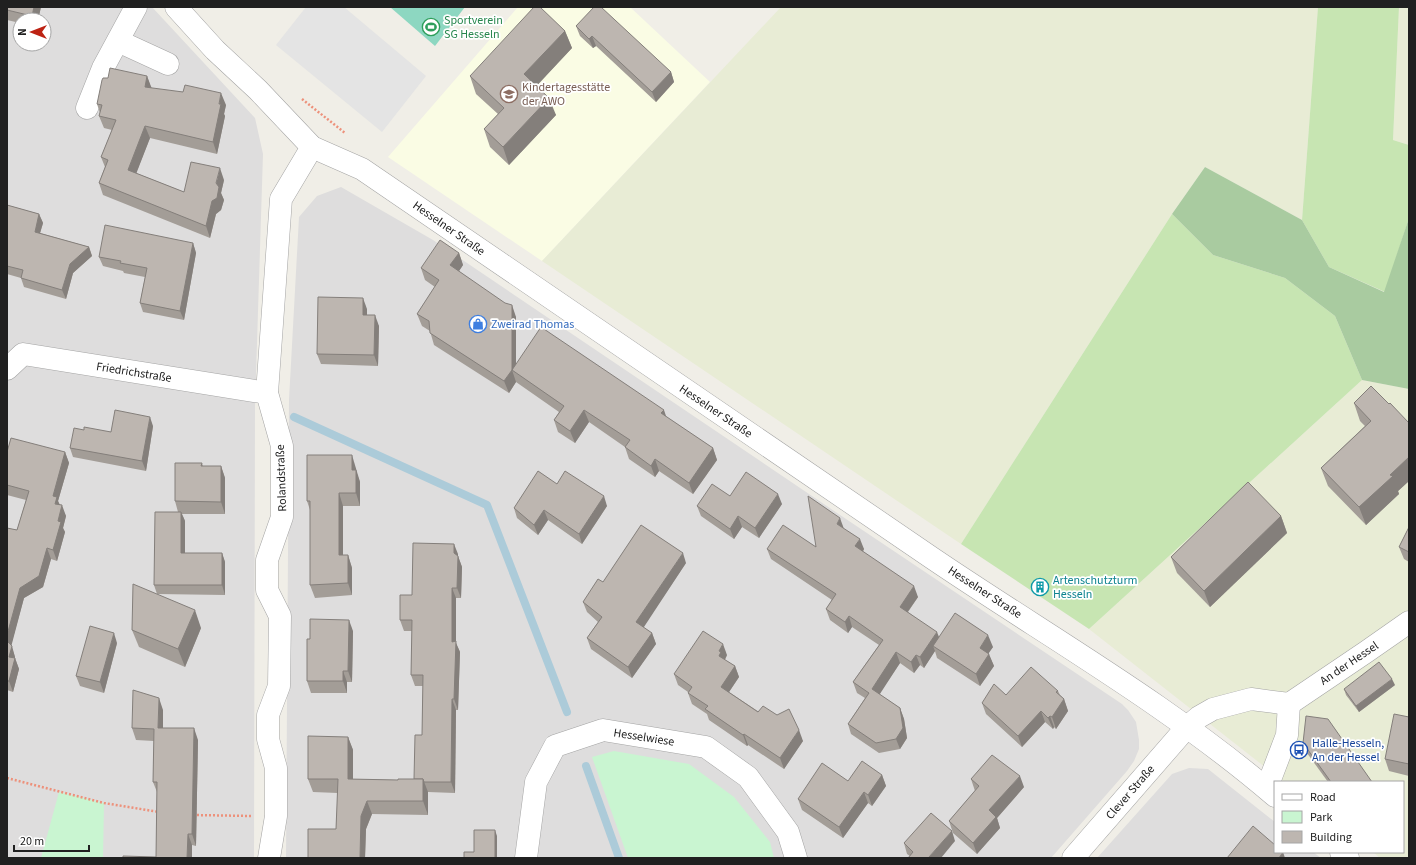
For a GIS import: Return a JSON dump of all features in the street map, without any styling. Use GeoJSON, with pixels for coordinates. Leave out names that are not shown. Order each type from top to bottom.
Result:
{"type":"FeatureCollection","features":[{"type":"Feature","properties":{"kind":"street"},"geometry":{"type":"LineString","coordinates":[[87,108],[103,68],[136,7]]}},
{"type":"Feature","properties":{"kind":"street","name":"Hesselner Straße"},"geometry":{"type":"LineString","coordinates":[[176,7],[215,50],[258,90],[312,146],[362,169],[928,555],[1187,726],[1269,791]]}},
{"type":"Feature","properties":{"kind":"street"},"geometry":{"type":"LineString","coordinates":[[118,41],[168,64]]}},
{"type":"Feature","properties":{"kind":"street","name":"Rolandstraße"},"geometry":{"type":"LineString","coordinates":[[269,858],[276,816],[276,768],[268,739],[268,715],[279,686],[280,616],[267,590],[267,560],[282,517],[282,446],[267,393],[281,199],[312,146]]}},
{"type":"Feature","properties":{"kind":"street","name":"Friedrichstraße"},"geometry":{"type":"LineString","coordinates":[[7,369],[23,354],[267,393]]}},
{"type":"Feature","properties":{"kind":"street","name":"An der Hessel"},"geometry":{"type":"LineString","coordinates":[[1289,704],[1409,622]]}},
{"type":"Feature","properties":{"kind":"street"},"geometry":{"type":"LineString","coordinates":[[1187,726],[1213,709],[1251,699],[1289,704],[1287,735],[1271,777],[1269,791]]}},
{"type":"Feature","properties":{"kind":"street","name":"Clever Straße"},"geometry":{"type":"LineString","coordinates":[[1073,858],[1187,726]]}},
{"type":"Feature","properties":{"kind":"street","name":"Hesselwiese"},"geometry":{"type":"LineString","coordinates":[[526,858],[536,782],[555,746],[603,730],[706,747],[748,778],[788,832],[796,858]]}},
{"type":"Feature","properties":{"kind":"path"},"geometry":{"type":"LineString","coordinates":[[7,778],[104,804],[163,812]]}},
{"type":"Feature","properties":{"kind":"path"},"geometry":{"type":"LineString","coordinates":[[187,815],[276,816]]}},
{"type":"Feature","properties":{"kind":"shaded area"},"geometry":{"type":"Polygon","coordinates":[[[7,7],[152,7],[255,118],[263,154],[255,406],[254,858],[7,858],[7,7]]]}},
{"type":"Feature","properties":{"kind":"shaded area"},"geometry":{"type":"Polygon","coordinates":[[[306,7],[344,7],[426,76],[382,132],[276,45],[306,7]]]}},
{"type":"Feature","properties":{"kind":"shaded area"},"geometry":{"type":"Polygon","coordinates":[[[518,7],[630,7],[710,82],[542,261],[388,157],[518,7]]]}},
{"type":"Feature","properties":{"kind":"shaded area"},"geometry":{"type":"Polygon","coordinates":[[[781,7],[1318,7],[1302,220],[1205,167],[1172,214],[961,544],[542,261],[781,7]]]}},
{"type":"Feature","properties":{"kind":"shaded area"},"geometry":{"type":"Polygon","coordinates":[[[1399,7],[1409,7],[1409,145],[1393,140],[1399,7]]]}},
{"type":"Feature","properties":{"kind":"shaded area"},"geometry":{"type":"Polygon","coordinates":[[[341,187],[433,240],[1122,704],[1136,722],[1139,740],[1139,749],[1134,761],[1127,771],[1051,858],[286,858],[289,400],[299,217],[317,196],[341,187]]]}},
{"type":"Feature","properties":{"kind":"shaded area"},"geometry":{"type":"Polygon","coordinates":[[[1362,380],[1409,389],[1409,858],[1380,858],[1374,853],[1404,853],[1404,781],[1283,781],[1089,629],[1362,380]]]}},
{"type":"Feature","properties":{"kind":"shaded area"},"geometry":{"type":"Polygon","coordinates":[[[1189,768],[1208,769],[1274,821],[1274,853],[1314,853],[1321,858],[1097,858],[1172,774],[1189,768]]]}},
{"type":"Feature","properties":{"kind":"green space","name":"Sportverein SG Hesseln"},"geometry":{"type":"Polygon","coordinates":[[[390,7],[465,7],[435,46],[390,7]]]}},
{"type":"Feature","properties":{"kind":"green space"},"geometry":{"type":"Polygon","coordinates":[[[1318,7],[1399,7],[1393,140],[1409,145],[1409,218],[1385,292],[1329,267],[1302,220],[1318,7]]]}},
{"type":"Feature","properties":{"kind":"green space"},"geometry":{"type":"Polygon","coordinates":[[[1205,167],[1302,220],[1329,267],[1384,292],[1409,218],[1409,389],[1362,380],[1335,316],[1285,278],[1213,255],[1172,214],[1205,167]]]}},
{"type":"Feature","properties":{"kind":"green space"},"geometry":{"type":"Polygon","coordinates":[[[1172,214],[1213,255],[1285,278],[1335,316],[1362,380],[1089,629],[961,544],[1172,214]]]}},
{"type":"Feature","properties":{"kind":"green space"},"geometry":{"type":"Polygon","coordinates":[[[614,751],[689,764],[734,797],[770,842],[774,858],[628,858],[592,757],[614,751]]]}},
{"type":"Feature","properties":{"kind":"green space"},"geometry":{"type":"Polygon","coordinates":[[[59,792],[104,803],[103,858],[41,858],[59,792]]]}},
{"type":"Feature","properties":{"kind":"building"},"geometry":{"type":"Polygon","coordinates":[[[7,7],[34,7],[33,12],[15,12],[7,10],[7,7]]]}},
{"type":"Feature","properties":{"kind":"building"},"geometry":{"type":"Polygon","coordinates":[[[534,7],[540,7],[565,31],[524,74],[549,98],[503,147],[484,129],[504,108],[470,76],[534,7]]]}},
{"type":"Feature","properties":{"kind":"building"},"geometry":{"type":"Polygon","coordinates":[[[594,7],[601,7],[671,72],[652,92],[592,36],[589,39],[576,26],[594,7]]]}},
{"type":"Feature","properties":{"kind":"building"},"geometry":{"type":"Polygon","coordinates":[[[110,68],[147,76],[145,87],[183,92],[185,85],[221,93],[219,104],[221,104],[213,142],[145,126],[128,170],[184,192],[191,162],[220,168],[216,183],[219,187],[217,198],[212,201],[206,226],[99,183],[108,160],[101,157],[116,120],[99,116],[102,105],[97,104],[102,80],[103,78],[108,78],[110,68]]]}},
{"type":"Feature","properties":{"kind":"building"},"geometry":{"type":"Polygon","coordinates":[[[7,205],[39,214],[35,232],[89,247],[70,264],[62,290],[21,278],[23,270],[7,266],[7,205]]]}},
{"type":"Feature","properties":{"kind":"building"},"geometry":{"type":"Polygon","coordinates":[[[105,225],[193,243],[180,311],[140,303],[147,268],[99,257],[105,225]]]}},
{"type":"Feature","properties":{"kind":"building"},"geometry":{"type":"Polygon","coordinates":[[[440,240],[459,253],[450,265],[505,303],[512,305],[512,370],[504,381],[430,333],[429,321],[417,314],[439,280],[421,268],[440,240]]]}},
{"type":"Feature","properties":{"kind":"building"},"geometry":{"type":"Polygon","coordinates":[[[318,297],[363,298],[363,315],[375,315],[374,355],[317,354],[318,297]]]}},
{"type":"Feature","properties":{"kind":"building"},"geometry":{"type":"Polygon","coordinates":[[[541,327],[664,410],[661,413],[713,448],[689,483],[655,459],[651,466],[625,447],[630,440],[584,410],[570,431],[554,420],[564,406],[512,370],[541,327]]]}},
{"type":"Feature","properties":{"kind":"building"},"geometry":{"type":"Polygon","coordinates":[[[1371,386],[1409,423],[1409,457],[1390,475],[1393,476],[1359,507],[1321,468],[1371,421],[1354,403],[1371,386]]]}},
{"type":"Feature","properties":{"kind":"building"},"geometry":{"type":"Polygon","coordinates":[[[115,410],[150,417],[142,461],[70,448],[74,428],[84,430],[84,427],[111,432],[115,410]]]}},
{"type":"Feature","properties":{"kind":"building"},"geometry":{"type":"Polygon","coordinates":[[[11,438],[65,452],[53,496],[57,497],[55,504],[62,505],[58,521],[61,522],[53,550],[47,548],[39,576],[20,588],[7,635],[7,528],[17,530],[29,491],[7,485],[7,452],[11,438]]]}},
{"type":"Feature","properties":{"kind":"building"},"geometry":{"type":"Polygon","coordinates":[[[307,455],[352,455],[352,470],[356,470],[356,493],[339,493],[339,555],[348,555],[348,583],[310,585],[310,501],[307,501],[307,455]]]}},
{"type":"Feature","properties":{"kind":"building"},"geometry":{"type":"Polygon","coordinates":[[[175,463],[202,463],[201,466],[221,466],[221,502],[175,501],[175,463]]]}},
{"type":"Feature","properties":{"kind":"building"},"geometry":{"type":"Polygon","coordinates":[[[538,471],[557,484],[565,471],[604,496],[579,534],[544,510],[534,525],[514,508],[538,471]]]}},
{"type":"Feature","properties":{"kind":"building"},"geometry":{"type":"Polygon","coordinates":[[[746,472],[778,494],[755,528],[738,516],[730,529],[697,506],[712,484],[730,496],[746,472]]]}},
{"type":"Feature","properties":{"kind":"building"},"geometry":{"type":"Polygon","coordinates":[[[1248,482],[1281,516],[1204,591],[1171,557],[1248,482]]]}},
{"type":"Feature","properties":{"kind":"building"},"geometry":{"type":"Polygon","coordinates":[[[808,496],[840,518],[837,524],[860,539],[855,546],[914,586],[900,607],[937,632],[920,657],[916,655],[911,662],[896,652],[872,689],[900,708],[903,728],[896,739],[876,743],[848,724],[869,693],[853,682],[883,640],[849,616],[845,622],[826,609],[836,594],[767,549],[783,525],[816,547],[808,496]]]}},
{"type":"Feature","properties":{"kind":"building"},"geometry":{"type":"Polygon","coordinates":[[[155,512],[181,512],[181,553],[222,553],[222,585],[154,585],[155,512]]]}},
{"type":"Feature","properties":{"kind":"building"},"geometry":{"type":"Polygon","coordinates":[[[641,525],[683,553],[636,622],[652,633],[628,667],[587,638],[602,617],[583,602],[598,579],[603,582],[641,525]]]}},
{"type":"Feature","properties":{"kind":"building"},"geometry":{"type":"Polygon","coordinates":[[[1409,527],[1409,552],[1399,547],[1409,527]]]}},
{"type":"Feature","properties":{"kind":"building"},"geometry":{"type":"Polygon","coordinates":[[[413,543],[454,544],[454,553],[458,556],[457,588],[452,588],[452,642],[456,641],[454,699],[452,699],[451,782],[424,782],[423,779],[414,779],[415,735],[422,735],[423,675],[411,675],[412,620],[400,620],[400,595],[412,595],[413,543]]]}},
{"type":"Feature","properties":{"kind":"building"},"geometry":{"type":"Polygon","coordinates":[[[133,584],[195,610],[178,649],[132,630],[133,584]]]}},
{"type":"Feature","properties":{"kind":"building"},"geometry":{"type":"Polygon","coordinates":[[[955,613],[988,635],[980,648],[989,654],[976,674],[933,646],[955,613]]]}},
{"type":"Feature","properties":{"kind":"building"},"geometry":{"type":"Polygon","coordinates":[[[310,619],[349,620],[348,671],[343,671],[343,681],[307,681],[307,639],[310,639],[310,619]]]}},
{"type":"Feature","properties":{"kind":"building"},"geometry":{"type":"Polygon","coordinates":[[[90,626],[114,633],[100,682],[76,676],[90,626]]]}},
{"type":"Feature","properties":{"kind":"building"},"geometry":{"type":"Polygon","coordinates":[[[703,631],[723,644],[719,651],[721,652],[719,656],[735,666],[721,687],[758,712],[763,706],[777,715],[789,709],[799,730],[780,758],[705,709],[708,706],[688,693],[692,687],[674,674],[703,631]]]}},
{"type":"Feature","properties":{"kind":"building"},"geometry":{"type":"Polygon","coordinates":[[[7,641],[12,646],[9,657],[15,658],[9,681],[7,681],[7,641]]]}},
{"type":"Feature","properties":{"kind":"building"},"geometry":{"type":"Polygon","coordinates":[[[1379,662],[1392,679],[1356,706],[1344,689],[1379,662]]]}},
{"type":"Feature","properties":{"kind":"building"},"geometry":{"type":"Polygon","coordinates":[[[1031,667],[1058,691],[1056,692],[1064,699],[1052,717],[1050,716],[1048,718],[1041,711],[1018,736],[982,703],[994,684],[1006,695],[1031,667]]]}},
{"type":"Feature","properties":{"kind":"building"},"geometry":{"type":"Polygon","coordinates":[[[133,690],[159,698],[158,728],[194,728],[192,834],[188,834],[187,858],[123,858],[123,856],[156,857],[157,782],[153,782],[154,729],[132,728],[133,690]]]}},
{"type":"Feature","properties":{"kind":"building"},"geometry":{"type":"Polygon","coordinates":[[[1394,714],[1409,717],[1409,764],[1385,759],[1394,714]]]}},
{"type":"Feature","properties":{"kind":"building"},"geometry":{"type":"Polygon","coordinates":[[[1306,716],[1328,719],[1371,781],[1330,781],[1303,743],[1306,716]]]}},
{"type":"Feature","properties":{"kind":"building"},"geometry":{"type":"Polygon","coordinates":[[[308,736],[348,737],[348,779],[423,779],[423,801],[367,801],[361,816],[360,858],[308,858],[308,829],[336,829],[338,779],[308,779],[308,736]]]}},
{"type":"Feature","properties":{"kind":"building"},"geometry":{"type":"Polygon","coordinates":[[[992,755],[1020,776],[989,810],[996,817],[973,843],[949,821],[979,786],[971,779],[992,755]]]}},
{"type":"Feature","properties":{"kind":"building"},"geometry":{"type":"Polygon","coordinates":[[[862,761],[882,775],[868,795],[864,792],[839,827],[798,799],[822,763],[848,781],[862,761]]]}},
{"type":"Feature","properties":{"kind":"building"},"geometry":{"type":"Polygon","coordinates":[[[931,813],[952,831],[929,858],[908,858],[913,852],[904,843],[931,813]]]}},
{"type":"Feature","properties":{"kind":"building"},"geometry":{"type":"Polygon","coordinates":[[[1253,826],[1274,844],[1274,853],[1282,853],[1279,858],[1227,858],[1253,826]]]}},
{"type":"Feature","properties":{"kind":"building"},"geometry":{"type":"Polygon","coordinates":[[[474,830],[495,830],[495,858],[464,858],[464,852],[474,852],[474,830]]]}},
{"type":"Feature","properties":{"kind":"waterway"},"geometry":{"type":"LineString","coordinates":[[294,417],[487,505],[567,712]]}},
{"type":"Feature","properties":{"kind":"waterway"},"geometry":{"type":"LineString","coordinates":[[586,766],[619,858]]}},
{"type":"Feature","properties":{"kind":"place","name":"Sportverein SG Hesseln"},"geometry":{"type":"Point","coordinates":[431,27]}},
{"type":"Feature","properties":{"kind":"place","name":"Kindertagesstätte der AWO"},"geometry":{"type":"Point","coordinates":[509,94]}},
{"type":"Feature","properties":{"kind":"place","name":"Zweirad Thomas"},"geometry":{"type":"Point","coordinates":[478,324]}},
{"type":"Feature","properties":{"kind":"place","name":"Artenschutzturm Hesseln"},"geometry":{"type":"Point","coordinates":[1040,587]}},
{"type":"Feature","properties":{"kind":"place","name":"Halle-Hesseln, An der Hessel"},"geometry":{"type":"Point","coordinates":[1299,750]}}]}
